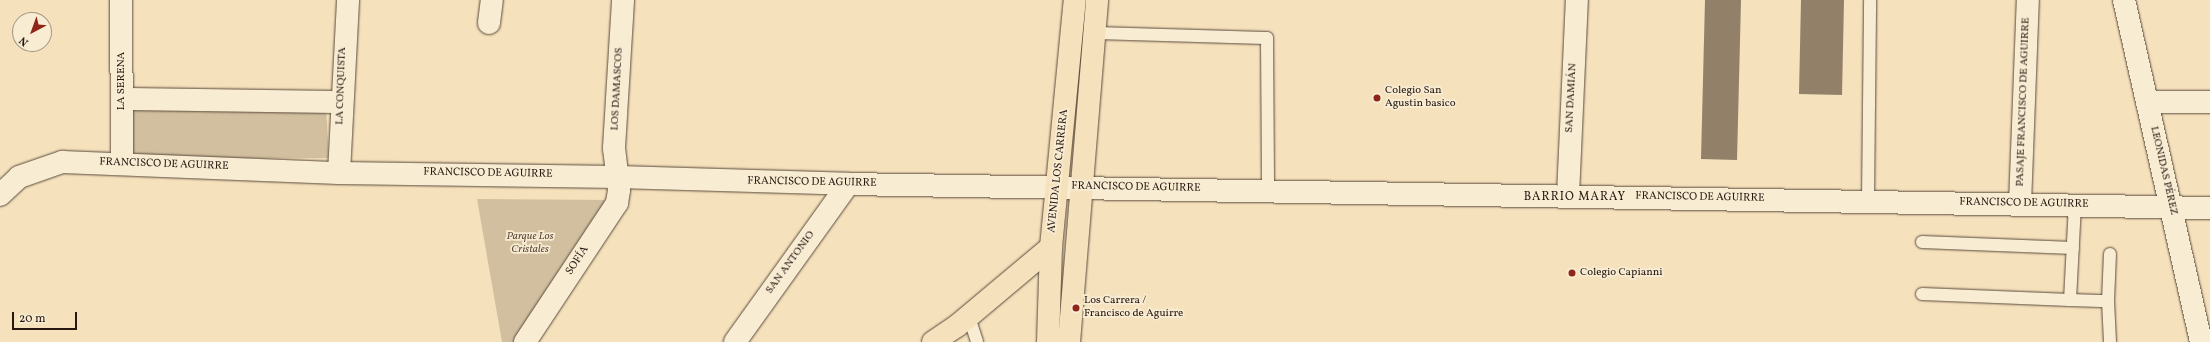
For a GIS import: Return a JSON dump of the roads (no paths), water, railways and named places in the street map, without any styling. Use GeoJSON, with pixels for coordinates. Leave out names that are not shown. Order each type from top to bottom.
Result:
{"type":"FeatureCollection","features":[{"type":"Feature","properties":{"kind":"main road","name":"AVENIDA LOS CARRERA"},"geometry":{"type":"LineString","coordinates":[[1048,342],[1051,247],[1075,0]]}},
{"type":"Feature","properties":{"kind":"main road","name":"AVENIDA LOS CARRERA"},"geometry":{"type":"LineString","coordinates":[[1069,342],[1097,0]]}},
{"type":"Feature","properties":{"kind":"main road"},"geometry":{"type":"LineString","coordinates":[[933,342],[969,316],[1051,247]]}},
{"type":"Feature","properties":{"kind":"street","name":"LA SERENA"},"geometry":{"type":"LineString","coordinates":[[121,0],[123,99],[122,163]]}},
{"type":"Feature","properties":{"kind":"street","name":"LA CONQUISTA"},"geometry":{"type":"LineString","coordinates":[[338,173],[348,0]]}},
{"type":"Feature","properties":{"kind":"street"},"geometry":{"type":"LineString","coordinates":[[489,23],[492,0]]}},
{"type":"Feature","properties":{"kind":"street","name":"LOS DAMASCOS"},"geometry":{"type":"LineString","coordinates":[[618,177],[614,148],[623,0]]}},
{"type":"Feature","properties":{"kind":"street","name":"SAN DAMIÁN"},"geometry":{"type":"LineString","coordinates":[[1568,195],[1577,0]]}},
{"type":"Feature","properties":{"kind":"street","name":"PASAJE FRANCISCO DE AGUIRRE"},"geometry":{"type":"LineString","coordinates":[[2020,204],[2028,0]]}},
{"type":"Feature","properties":{"kind":"street","name":"LEONIDAS PÉREZ"},"geometry":{"type":"LineString","coordinates":[[2124,0],[2201,342]]}},
{"type":"Feature","properties":{"kind":"street"},"geometry":{"type":"LineString","coordinates":[[123,99],[342,102]]}},
{"type":"Feature","properties":{"kind":"street"},"geometry":{"type":"LineString","coordinates":[[2147,102],[2210,102]]}},
{"type":"Feature","properties":{"kind":"street","name":"FRANCISCO DE AGUIRRE"},"geometry":{"type":"LineString","coordinates":[[0,195],[19,177],[62,162],[122,163],[338,173],[618,177],[848,184],[1268,190],[1468,196],[1568,195],[2210,208]]}},
{"type":"Feature","properties":{"kind":"street","name":"SOFÍA"},"geometry":{"type":"LineString","coordinates":[[525,342],[616,203],[618,177]]}},
{"type":"Feature","properties":{"kind":"street","name":"SAN ANTONIO"},"geometry":{"type":"LineString","coordinates":[[735,342],[848,184]]}},
{"type":"Feature","properties":{"kind":"lane"},"geometry":{"type":"LineString","coordinates":[[1868,201],[1870,0]]}},
{"type":"Feature","properties":{"kind":"lane"},"geometry":{"type":"LineString","coordinates":[[1094,34],[1267,38],[1268,190]]}},
{"type":"Feature","properties":{"kind":"lane"},"geometry":{"type":"LineString","coordinates":[[2070,300],[2075,205]]}},
{"type":"Feature","properties":{"kind":"lane"},"geometry":{"type":"LineString","coordinates":[[1922,242],[2073,248]]}},
{"type":"Feature","properties":{"kind":"lane"},"geometry":{"type":"LineString","coordinates":[[2110,254],[2108,301],[2110,342]]}},
{"type":"Feature","properties":{"kind":"lane"},"geometry":{"type":"LineString","coordinates":[[1922,294],[2108,301]]}},
{"type":"Feature","properties":{"kind":"lane"},"geometry":{"type":"LineString","coordinates":[[969,316],[977,342]]}},
{"type":"Feature","properties":{"kind":"place","name":"Colegio San Agustin basico"},"geometry":{"type":"Point","coordinates":[1377,98]}},
{"type":"Feature","properties":{"kind":"place","name":"Colegio Capianni"},"geometry":{"type":"Point","coordinates":[1572,273]}},
{"type":"Feature","properties":{"kind":"place","name":"Los Carrera / Francisco de Aguirre"},"geometry":{"type":"Point","coordinates":[1076,308]}},
{"type":"Feature","properties":{"kind":"district","name":"BARRIO MARAY"},"geometry":{"type":"Point","coordinates":[1575,198]}},
{"type":"Feature","properties":{"kind":"park label","name":"Parque Los Cristales"},"geometry":{"type":"Point","coordinates":[530,244]}}]}
